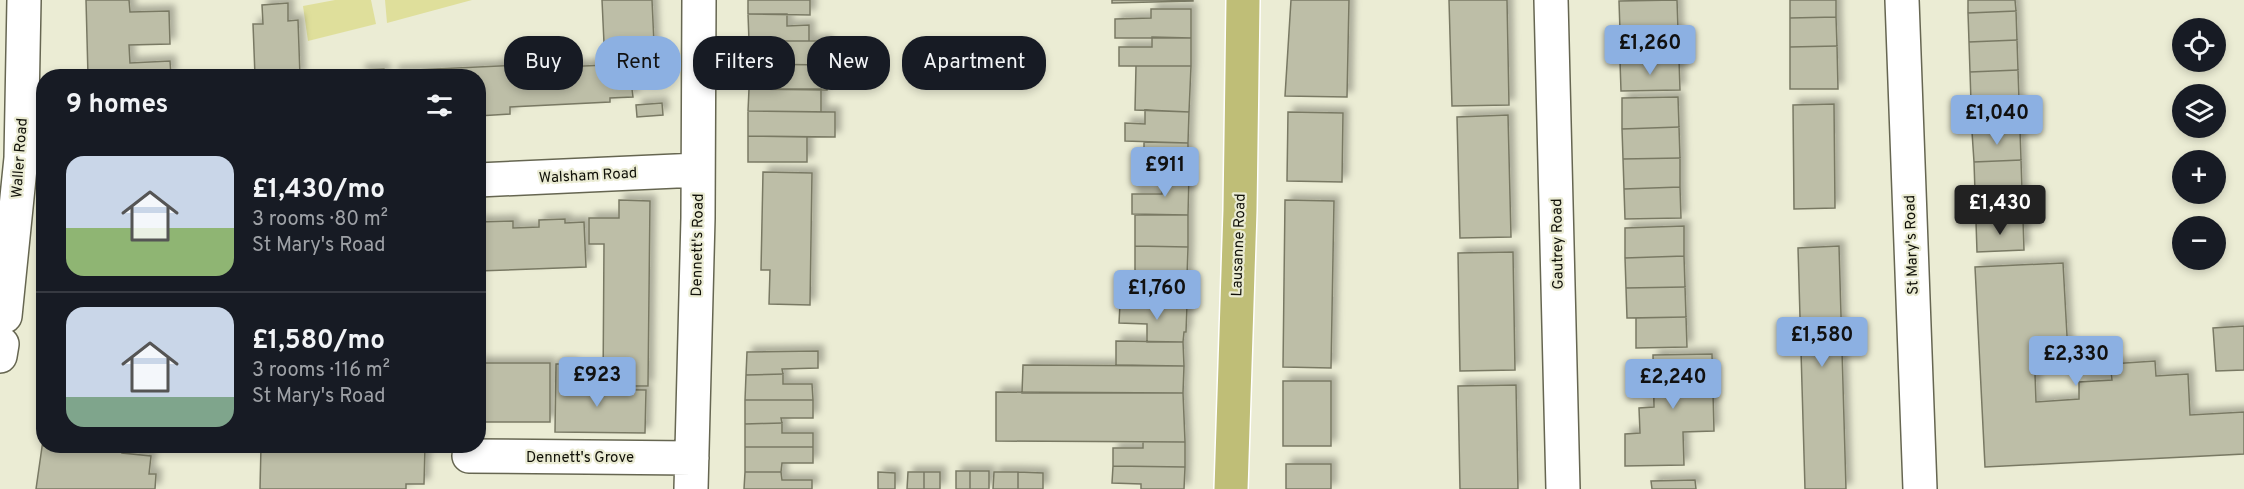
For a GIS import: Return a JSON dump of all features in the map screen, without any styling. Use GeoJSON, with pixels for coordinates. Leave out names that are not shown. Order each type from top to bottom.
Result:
{"type":"FeatureCollection","features":[{"type":"Feature","properties":{"kind":"main road","name":"Lausanne Road"},"geometry":{"type":"LineString","coordinates":[[1231,489],[1240,199],[1243,0]]}},
{"type":"Feature","properties":{"kind":"street","name":"Waller Road"},"geometry":{"type":"LineString","coordinates":[[2,339],[21,158],[24,0]]}},
{"type":"Feature","properties":{"kind":"street","name":"Dennett's Road"},"geometry":{"type":"LineString","coordinates":[[691,473],[698,170],[699,0]]}},
{"type":"Feature","properties":{"kind":"street","name":"Gautrey Road"},"geometry":{"type":"LineString","coordinates":[[1551,0],[1563,489]]}},
{"type":"Feature","properties":{"kind":"street","name":"St Mary's Road"},"geometry":{"type":"LineString","coordinates":[[1902,0],[1920,489]]}},
{"type":"Feature","properties":{"kind":"street","name":"Walsham Road"},"geometry":{"type":"LineString","coordinates":[[486,180],[698,170]]}},
{"type":"Feature","properties":{"kind":"street","name":"Dennett's Grove"},"geometry":{"type":"LineString","coordinates":[[469,456],[691,473]]}},
{"type":"Feature","properties":{"kind":"green space"},"geometry":{"type":"Polygon","coordinates":[[[335,0],[371,0],[376,24],[308,41],[303,6],[335,0]]]}},
{"type":"Feature","properties":{"kind":"green space"},"geometry":{"type":"Polygon","coordinates":[[[385,0],[472,0],[387,23],[385,0]]]}},
{"type":"Feature","properties":{"kind":"building"},"geometry":{"type":"Polygon","coordinates":[[[86,0],[129,0],[130,12],[169,11],[170,44],[129,45],[130,63],[170,61],[171,69],[88,69],[86,0]]]}},
{"type":"Feature","properties":{"kind":"building"},"geometry":{"type":"Polygon","coordinates":[[[602,0],[652,0],[654,36],[604,36],[602,0]]]}},
{"type":"Feature","properties":{"kind":"building"},"geometry":{"type":"Polygon","coordinates":[[[748,0],[810,0],[810,15],[748,14],[748,0]]]}},
{"type":"Feature","properties":{"kind":"building"},"geometry":{"type":"Polygon","coordinates":[[[1112,0],[1193,0],[1193,1],[1112,3],[1112,0]]]}},
{"type":"Feature","properties":{"kind":"building"},"geometry":{"type":"Polygon","coordinates":[[[1291,0],[1349,0],[1347,97],[1285,96],[1291,0]]]}},
{"type":"Feature","properties":{"kind":"building"},"geometry":{"type":"Polygon","coordinates":[[[1449,0],[1507,0],[1509,105],[1452,106],[1449,0]]]}},
{"type":"Feature","properties":{"kind":"building"},"geometry":{"type":"Polygon","coordinates":[[[1677,0],[1678,30],[1620,31],[1619,1],[1677,0]]]}},
{"type":"Feature","properties":{"kind":"building"},"geometry":{"type":"Polygon","coordinates":[[[1790,0],[1836,0],[1836,17],[1790,18],[1790,0]]]}},
{"type":"Feature","properties":{"kind":"building"},"geometry":{"type":"Polygon","coordinates":[[[1968,0],[2015,0],[2016,11],[1968,13],[1968,0]]]}},
{"type":"Feature","properties":{"kind":"building"},"geometry":{"type":"Polygon","coordinates":[[[288,3],[288,21],[298,20],[300,69],[255,69],[253,24],[263,24],[262,5],[288,3]]]}},
{"type":"Feature","properties":{"kind":"building"},"geometry":{"type":"Polygon","coordinates":[[[1151,9],[1191,9],[1191,38],[1115,38],[1115,19],[1151,18],[1151,9]]]}},
{"type":"Feature","properties":{"kind":"building"},"geometry":{"type":"Polygon","coordinates":[[[2016,11],[2017,40],[1969,42],[1968,13],[2016,11]]]}},
{"type":"Feature","properties":{"kind":"building"},"geometry":{"type":"Polygon","coordinates":[[[748,14],[787,14],[787,26],[809,25],[807,41],[795,41],[795,36],[749,36],[748,14]]]}},
{"type":"Feature","properties":{"kind":"building"},"geometry":{"type":"Polygon","coordinates":[[[1836,17],[1837,46],[1790,47],[1790,18],[1836,17]]]}},
{"type":"Feature","properties":{"kind":"building"},"geometry":{"type":"Polygon","coordinates":[[[1678,30],[1679,60],[1620,61],[1620,31],[1678,30]]]}},
{"type":"Feature","properties":{"kind":"building"},"geometry":{"type":"Polygon","coordinates":[[[1152,37],[1191,38],[1191,66],[1119,66],[1119,47],[1152,47],[1152,37]]]}},
{"type":"Feature","properties":{"kind":"building"},"geometry":{"type":"Polygon","coordinates":[[[2017,40],[2018,70],[1970,72],[1969,42],[2017,40]]]}},
{"type":"Feature","properties":{"kind":"building"},"geometry":{"type":"Polygon","coordinates":[[[795,41],[807,41],[807,65],[795,65],[795,41]]]}},
{"type":"Feature","properties":{"kind":"building"},"geometry":{"type":"Polygon","coordinates":[[[1837,46],[1838,89],[1790,89],[1790,47],[1837,46]]]}},
{"type":"Feature","properties":{"kind":"building"},"geometry":{"type":"Polygon","coordinates":[[[1679,60],[1680,90],[1621,91],[1620,61],[1679,60]]]}},
{"type":"Feature","properties":{"kind":"building"},"geometry":{"type":"Polygon","coordinates":[[[595,65],[595,90],[632,90],[633,97],[610,98],[610,102],[510,107],[510,114],[486,116],[486,69],[435,69],[504,66],[504,90],[583,90],[583,66],[595,65]]]}},
{"type":"Feature","properties":{"kind":"building"},"geometry":{"type":"Polygon","coordinates":[[[795,65],[807,65],[807,90],[795,90],[795,65]]]}},
{"type":"Feature","properties":{"kind":"building"},"geometry":{"type":"Polygon","coordinates":[[[1136,66],[1191,66],[1189,112],[1135,110],[1136,66]]]}},
{"type":"Feature","properties":{"kind":"building"},"geometry":{"type":"Polygon","coordinates":[[[2018,70],[2019,100],[1971,102],[1970,72],[2018,70]]]}},
{"type":"Feature","properties":{"kind":"building"},"geometry":{"type":"Polygon","coordinates":[[[749,90],[821,90],[821,112],[748,111],[749,90]]]}},
{"type":"Feature","properties":{"kind":"building"},"geometry":{"type":"Polygon","coordinates":[[[1678,97],[1679,127],[1622,129],[1622,98],[1678,97]]]}},
{"type":"Feature","properties":{"kind":"building"},"geometry":{"type":"Polygon","coordinates":[[[2019,100],[2020,130],[1972,132],[1971,102],[2019,100]]]}},
{"type":"Feature","properties":{"kind":"building"},"geometry":{"type":"Polygon","coordinates":[[[662,103],[663,115],[637,117],[636,105],[662,103]]]}},
{"type":"Feature","properties":{"kind":"building"},"geometry":{"type":"Polygon","coordinates":[[[1834,104],[1835,208],[1794,209],[1793,105],[1834,104]]]}},
{"type":"Feature","properties":{"kind":"building"},"geometry":{"type":"Polygon","coordinates":[[[1145,110],[1189,112],[1188,143],[1125,141],[1125,123],[1145,124],[1145,110]]]}},
{"type":"Feature","properties":{"kind":"building"},"geometry":{"type":"Polygon","coordinates":[[[748,111],[835,112],[835,137],[748,136],[748,111]]]}},
{"type":"Feature","properties":{"kind":"building"},"geometry":{"type":"Polygon","coordinates":[[[1288,112],[1343,113],[1342,182],[1287,181],[1288,112]]]}},
{"type":"Feature","properties":{"kind":"building"},"geometry":{"type":"Polygon","coordinates":[[[1508,115],[1511,237],[1460,238],[1457,117],[1508,115]]]}},
{"type":"Feature","properties":{"kind":"building"},"geometry":{"type":"Polygon","coordinates":[[[1679,127],[1680,158],[1623,159],[1622,129],[1679,127]]]}},
{"type":"Feature","properties":{"kind":"building"},"geometry":{"type":"Polygon","coordinates":[[[2020,130],[2021,160],[1974,162],[1972,132],[2020,130]]]}},
{"type":"Feature","properties":{"kind":"building"},"geometry":{"type":"Polygon","coordinates":[[[748,136],[807,137],[807,162],[748,162],[748,136]]]}},
{"type":"Feature","properties":{"kind":"building"},"geometry":{"type":"Polygon","coordinates":[[[1144,142],[1188,143],[1188,169],[1134,168],[1134,155],[1144,155],[1144,142]]]}},
{"type":"Feature","properties":{"kind":"building"},"geometry":{"type":"Polygon","coordinates":[[[1680,158],[1680,187],[1624,189],[1623,159],[1680,158]]]}},
{"type":"Feature","properties":{"kind":"building"},"geometry":{"type":"Polygon","coordinates":[[[2021,160],[2022,190],[1975,192],[1974,162],[2021,160]]]}},
{"type":"Feature","properties":{"kind":"building"},"geometry":{"type":"Polygon","coordinates":[[[763,172],[812,173],[810,305],[769,304],[770,270],[761,270],[763,172]]]}},
{"type":"Feature","properties":{"kind":"building"},"geometry":{"type":"Polygon","coordinates":[[[1162,174],[1189,175],[1188,215],[1132,214],[1132,194],[1162,194],[1162,174]]]}},
{"type":"Feature","properties":{"kind":"building"},"geometry":{"type":"Polygon","coordinates":[[[1680,187],[1681,218],[1625,219],[1624,189],[1680,187]]]}},
{"type":"Feature","properties":{"kind":"building"},"geometry":{"type":"Polygon","coordinates":[[[2022,190],[2023,220],[1976,222],[1975,192],[2022,190]]]}},
{"type":"Feature","properties":{"kind":"building"},"geometry":{"type":"Polygon","coordinates":[[[619,200],[650,201],[648,386],[603,386],[604,244],[589,244],[589,218],[619,218],[619,200]]]}},
{"type":"Feature","properties":{"kind":"building"},"geometry":{"type":"Polygon","coordinates":[[[1285,200],[1334,201],[1331,368],[1283,367],[1285,200]]]}},
{"type":"Feature","properties":{"kind":"building"},"geometry":{"type":"Polygon","coordinates":[[[1135,215],[1188,215],[1188,247],[1135,246],[1135,215]]]}},
{"type":"Feature","properties":{"kind":"building"},"geometry":{"type":"Polygon","coordinates":[[[565,219],[565,223],[584,222],[586,267],[486,271],[486,222],[513,221],[513,228],[539,227],[539,220],[565,219]]]}},
{"type":"Feature","properties":{"kind":"building"},"geometry":{"type":"Polygon","coordinates":[[[2023,220],[2024,250],[1977,252],[1976,222],[2023,220]]]}},
{"type":"Feature","properties":{"kind":"building"},"geometry":{"type":"Polygon","coordinates":[[[1684,226],[1684,256],[1625,258],[1625,228],[1684,226]]]}},
{"type":"Feature","properties":{"kind":"building"},"geometry":{"type":"Polygon","coordinates":[[[1135,246],[1188,247],[1187,277],[1135,276],[1135,246]]]}},
{"type":"Feature","properties":{"kind":"building"},"geometry":{"type":"Polygon","coordinates":[[[1839,246],[1846,489],[1805,489],[1798,248],[1839,246]]]}},
{"type":"Feature","properties":{"kind":"building"},"geometry":{"type":"Polygon","coordinates":[[[1513,252],[1515,370],[1460,371],[1458,253],[1513,252]]]}},
{"type":"Feature","properties":{"kind":"building"},"geometry":{"type":"Polygon","coordinates":[[[1684,256],[1685,287],[1626,288],[1625,258],[1684,256]]]}},
{"type":"Feature","properties":{"kind":"building"},"geometry":{"type":"Polygon","coordinates":[[[2063,263],[2069,372],[2035,374],[2036,402],[2079,399],[2079,382],[2112,380],[2110,364],[2155,361],[2156,376],[2188,374],[2190,415],[2244,412],[2244,454],[1985,467],[1975,267],[2063,263]]]}},
{"type":"Feature","properties":{"kind":"building"},"geometry":{"type":"Polygon","coordinates":[[[1147,276],[1187,277],[1187,305],[1120,304],[1121,288],[1147,289],[1147,276]]]}},
{"type":"Feature","properties":{"kind":"building"},"geometry":{"type":"Polygon","coordinates":[[[1685,287],[1686,317],[1627,318],[1626,288],[1685,287]]]}},
{"type":"Feature","properties":{"kind":"building"},"geometry":{"type":"Polygon","coordinates":[[[1120,304],[1187,305],[1186,332],[1184,332],[1183,342],[1147,342],[1147,324],[1119,323],[1120,304]]]}},
{"type":"Feature","properties":{"kind":"building"},"geometry":{"type":"Polygon","coordinates":[[[1686,317],[1687,347],[1636,348],[1636,318],[1686,317]]]}},
{"type":"Feature","properties":{"kind":"building"},"geometry":{"type":"Polygon","coordinates":[[[2244,326],[2244,370],[2216,371],[2213,328],[2244,326]]]}},
{"type":"Feature","properties":{"kind":"building"},"geometry":{"type":"Polygon","coordinates":[[[1116,341],[1183,342],[1184,366],[1116,365],[1116,341]]]}},
{"type":"Feature","properties":{"kind":"building"},"geometry":{"type":"Polygon","coordinates":[[[818,351],[818,368],[782,369],[783,374],[746,375],[747,352],[818,351]]]}},
{"type":"Feature","properties":{"kind":"building"},"geometry":{"type":"Polygon","coordinates":[[[1712,354],[1714,431],[1683,432],[1684,465],[1625,466],[1625,434],[1640,433],[1639,408],[1654,407],[1653,355],[1712,354]]]}},
{"type":"Feature","properties":{"kind":"building"},"geometry":{"type":"Polygon","coordinates":[[[486,363],[550,363],[550,422],[486,422],[486,363]]]}},
{"type":"Feature","properties":{"kind":"building"},"geometry":{"type":"Polygon","coordinates":[[[556,364],[572,364],[572,389],[646,390],[645,433],[555,432],[556,364]]]}},
{"type":"Feature","properties":{"kind":"building"},"geometry":{"type":"Polygon","coordinates":[[[1023,365],[1184,366],[1183,393],[1022,393],[1023,365]]]}},
{"type":"Feature","properties":{"kind":"building"},"geometry":{"type":"Polygon","coordinates":[[[783,374],[783,384],[812,384],[813,400],[745,400],[746,375],[783,374]]]}},
{"type":"Feature","properties":{"kind":"building"},"geometry":{"type":"Polygon","coordinates":[[[1283,381],[1331,381],[1331,446],[1283,446],[1283,381]]]}},
{"type":"Feature","properties":{"kind":"building"},"geometry":{"type":"Polygon","coordinates":[[[1516,385],[1518,489],[1460,489],[1458,386],[1516,385]]]}},
{"type":"Feature","properties":{"kind":"building"},"geometry":{"type":"Polygon","coordinates":[[[996,392],[1183,393],[1185,442],[996,441],[996,392]]]}},
{"type":"Feature","properties":{"kind":"building"},"geometry":{"type":"Polygon","coordinates":[[[745,400],[813,400],[813,418],[781,418],[782,423],[745,424],[745,400]]]}},
{"type":"Feature","properties":{"kind":"building"},"geometry":{"type":"Polygon","coordinates":[[[782,423],[782,433],[813,433],[813,447],[745,447],[745,424],[782,423]]]}},
{"type":"Feature","properties":{"kind":"building"},"geometry":{"type":"Polygon","coordinates":[[[1143,442],[1185,442],[1185,467],[1113,466],[1113,448],[1143,448],[1143,442]]]}},
{"type":"Feature","properties":{"kind":"building"},"geometry":{"type":"Polygon","coordinates":[[[745,447],[813,447],[813,463],[782,463],[781,472],[745,472],[745,447]]]}},
{"type":"Feature","properties":{"kind":"building"},"geometry":{"type":"Polygon","coordinates":[[[41,453],[122,453],[151,456],[149,474],[156,474],[155,489],[36,489],[41,453]]]}},
{"type":"Feature","properties":{"kind":"building"},"geometry":{"type":"Polygon","coordinates":[[[261,453],[425,453],[424,484],[406,484],[406,489],[260,489],[261,453]]]}},
{"type":"Feature","properties":{"kind":"building"},"geometry":{"type":"Polygon","coordinates":[[[1286,464],[1331,464],[1331,489],[1286,489],[1286,464]]]}},
{"type":"Feature","properties":{"kind":"building"},"geometry":{"type":"Polygon","coordinates":[[[1113,466],[1185,467],[1184,489],[1141,489],[1141,484],[1112,483],[1113,466]]]}},
{"type":"Feature","properties":{"kind":"building"},"geometry":{"type":"Polygon","coordinates":[[[956,471],[970,471],[970,489],[956,489],[956,471]]]}},
{"type":"Feature","properties":{"kind":"building"},"geometry":{"type":"Polygon","coordinates":[[[970,471],[989,471],[989,489],[970,489],[970,471]]]}},
{"type":"Feature","properties":{"kind":"building"},"geometry":{"type":"Polygon","coordinates":[[[745,472],[781,472],[782,480],[812,480],[812,489],[744,489],[745,472]]]}},
{"type":"Feature","properties":{"kind":"building"},"geometry":{"type":"Polygon","coordinates":[[[878,472],[895,473],[895,489],[878,489],[878,472]]]}},
{"type":"Feature","properties":{"kind":"building"},"geometry":{"type":"Polygon","coordinates":[[[908,472],[924,472],[924,489],[907,489],[908,472]]]}},
{"type":"Feature","properties":{"kind":"building"},"geometry":{"type":"Polygon","coordinates":[[[924,472],[940,472],[940,489],[924,489],[924,472]]]}},
{"type":"Feature","properties":{"kind":"building"},"geometry":{"type":"Polygon","coordinates":[[[994,472],[1018,472],[1018,489],[993,489],[994,472]]]}},
{"type":"Feature","properties":{"kind":"building"},"geometry":{"type":"Polygon","coordinates":[[[1018,472],[1043,473],[1043,489],[1018,489],[1018,472]]]}},
{"type":"Feature","properties":{"kind":"building"},"geometry":{"type":"Polygon","coordinates":[[[1695,480],[1696,489],[1652,489],[1651,481],[1695,480]]]}}]}
